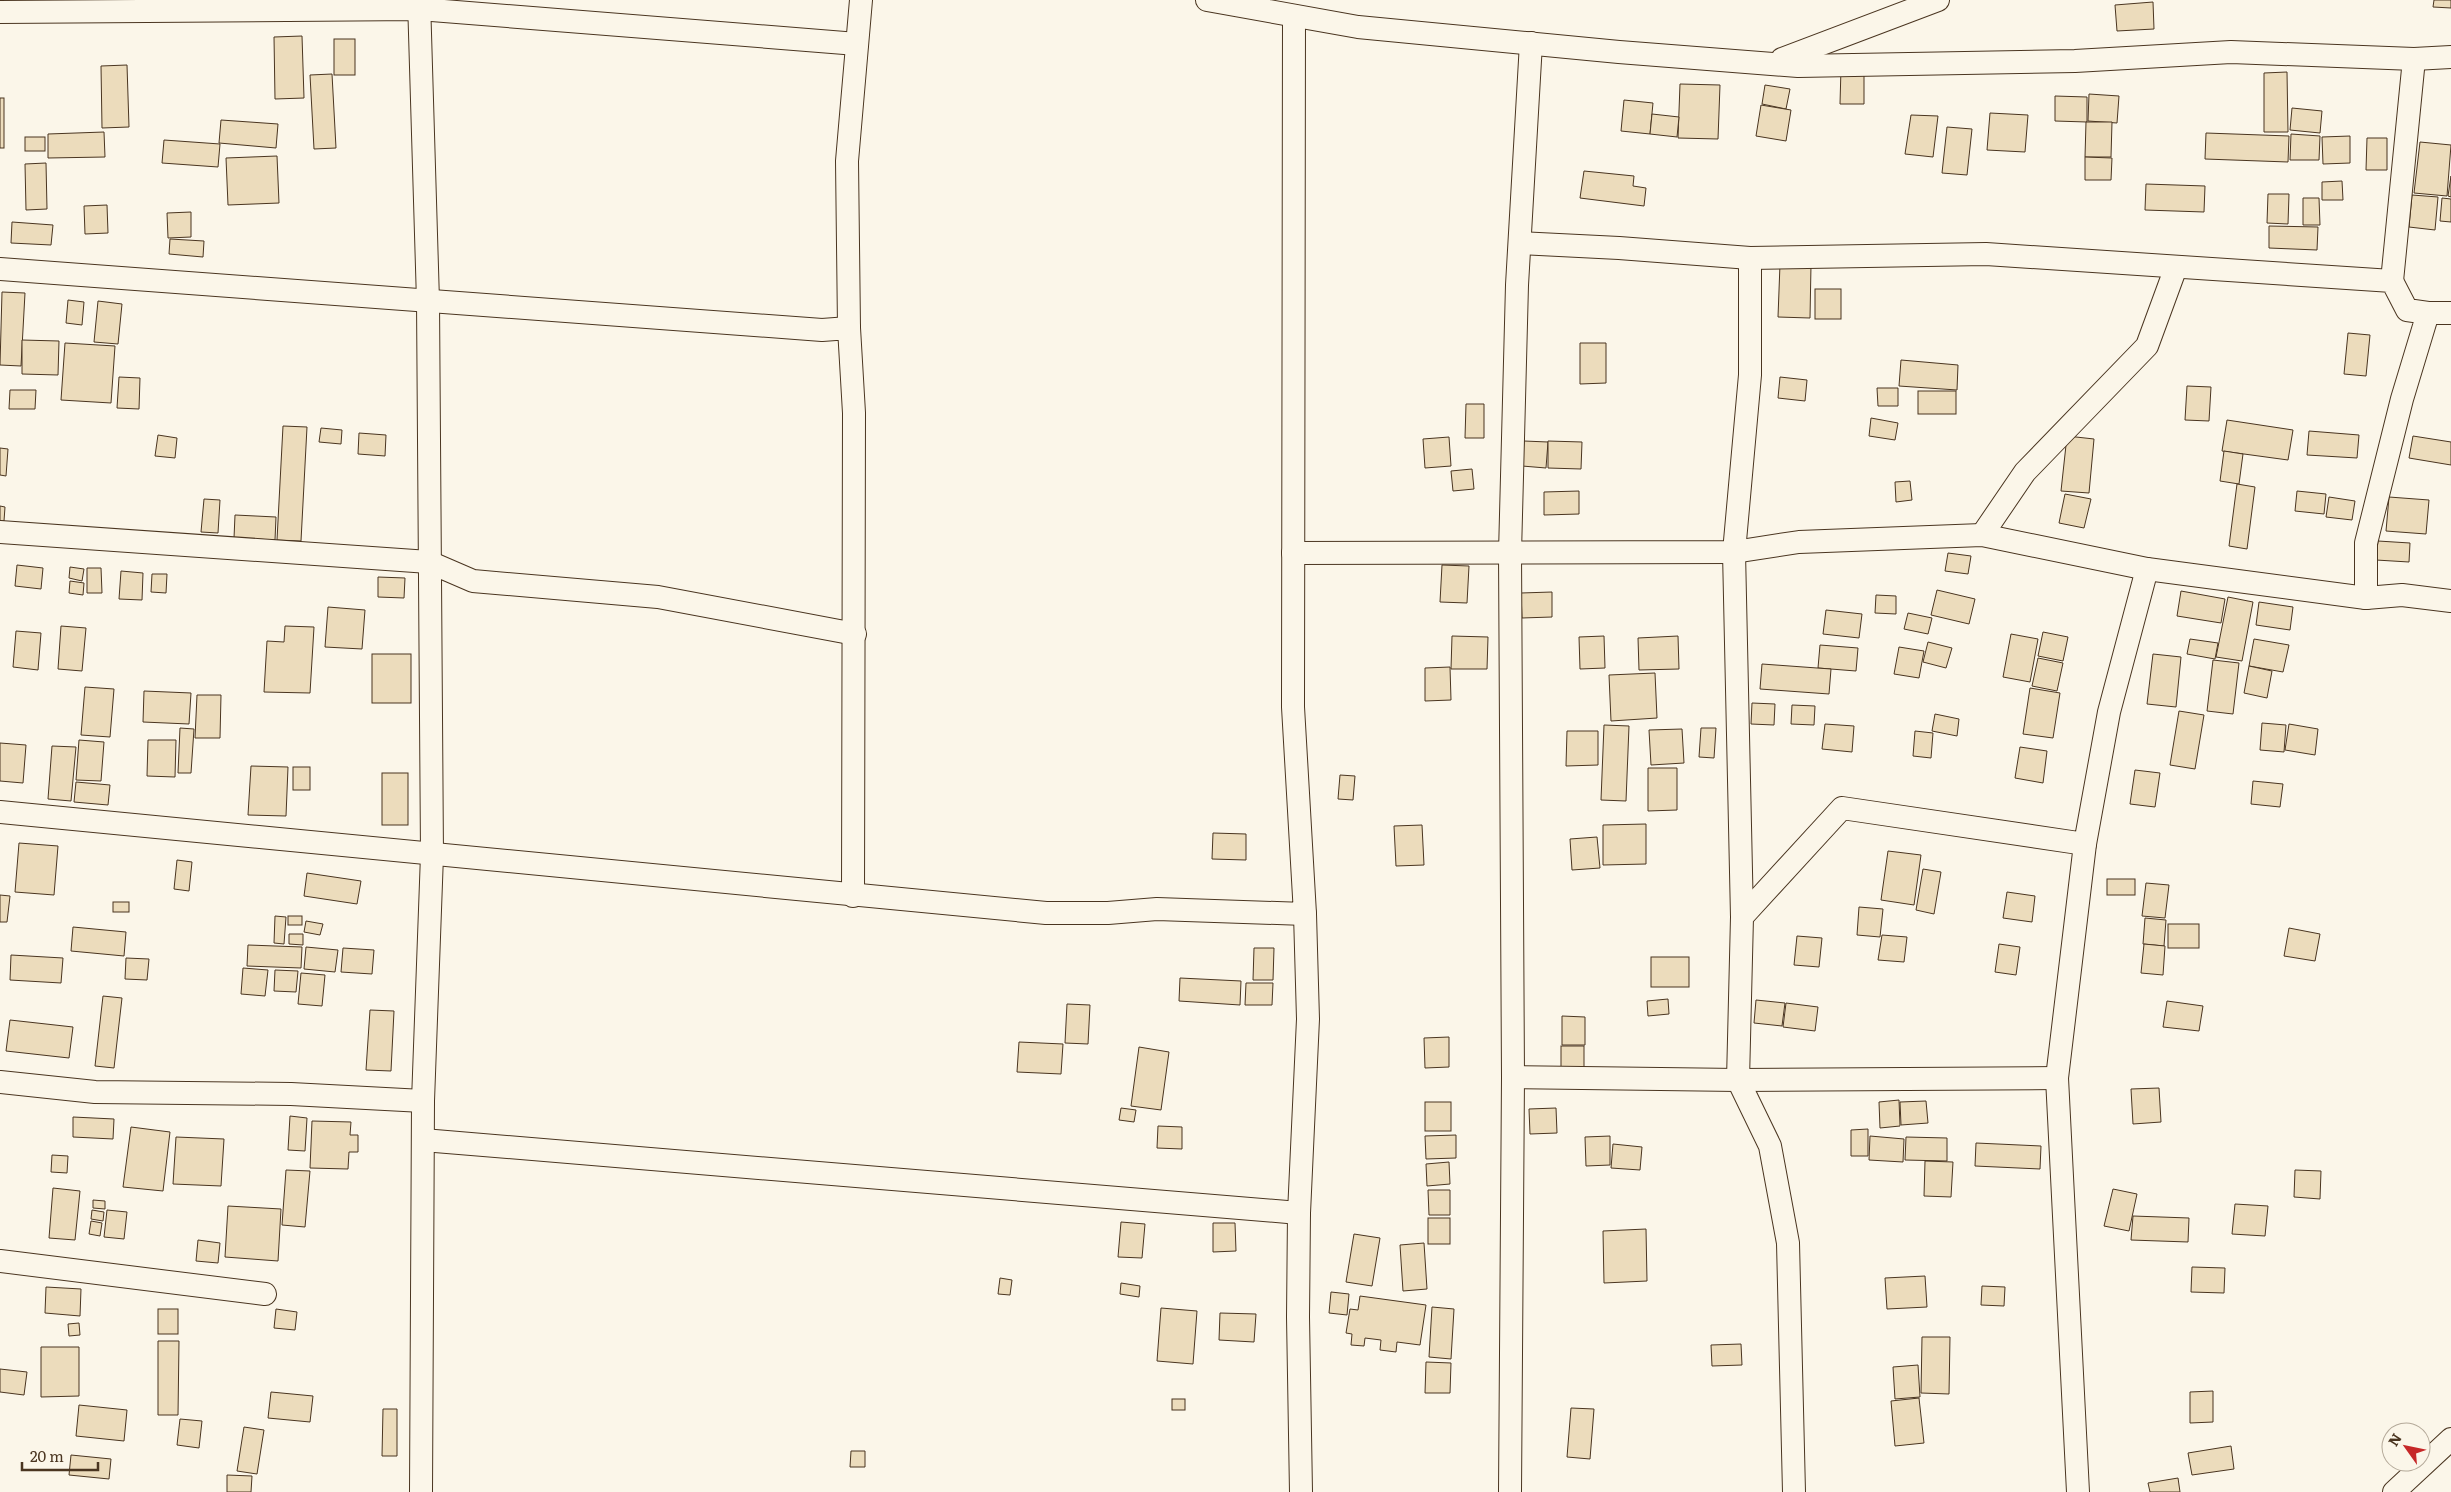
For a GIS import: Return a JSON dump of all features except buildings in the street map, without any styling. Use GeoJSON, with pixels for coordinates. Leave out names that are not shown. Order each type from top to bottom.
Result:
{"type":"FeatureCollection","features":[{"type":"Feature","properties":{"kind":"street"},"geometry":{"type":"LineString","coordinates":[[853,896],[854,414],[849,328],[848,161],[860,0]]}},
{"type":"Feature","properties":{"kind":"street"},"geometry":{"type":"LineString","coordinates":[[1207,0],[1358,27],[1798,66],[2075,61],[2230,52],[2414,59],[2451,57]]}},
{"type":"Feature","properties":{"kind":"street"},"geometry":{"type":"LineString","coordinates":[[1767,63],[1808,51],[1938,0]]}},
{"type":"Feature","properties":{"kind":"street"},"geometry":{"type":"LineString","coordinates":[[0,12],[419,4],[857,44]]}},
{"type":"Feature","properties":{"kind":"street"},"geometry":{"type":"LineString","coordinates":[[419,4],[428,301],[432,855],[423,1101],[421,1492]]}},
{"type":"Feature","properties":{"kind":"street"},"geometry":{"type":"LineString","coordinates":[[1294,16],[1293,707],[1305,914],[1308,1019],[1299,1213],[1301,1492]]}},
{"type":"Feature","properties":{"kind":"street"},"geometry":{"type":"LineString","coordinates":[[1510,1492],[1513,1077],[1510,553],[1514,373],[1532,43]]}},
{"type":"Feature","properties":{"kind":"street"},"geometry":{"type":"LineString","coordinates":[[2414,59],[2392,281],[2407,310],[2428,313],[2451,313]]}},
{"type":"Feature","properties":{"kind":"street"},"geometry":{"type":"LineString","coordinates":[[1520,243],[1750,258],[1986,254],[2392,281]]}},
{"type":"Feature","properties":{"kind":"street"},"geometry":{"type":"LineString","coordinates":[[1750,258],[1750,375],[1734,552],[1742,917],[1738,1080],[1770,1146],[1788,1243],[1794,1492]]}},
{"type":"Feature","properties":{"kind":"street"},"geometry":{"type":"LineString","coordinates":[[1982,535],[2025,472],[2147,346],[2176,267]]}},
{"type":"Feature","properties":{"kind":"street"},"geometry":{"type":"LineString","coordinates":[[0,269],[822,330],[849,328]]}},
{"type":"Feature","properties":{"kind":"street"},"geometry":{"type":"LineString","coordinates":[[2366,598],[2366,543],[2402,399],[2428,313]]}},
{"type":"Feature","properties":{"kind":"street"},"geometry":{"type":"LineString","coordinates":[[0,532],[429,562],[473,581],[658,597],[855,634]]}},
{"type":"Feature","properties":{"kind":"street"},"geometry":{"type":"LineString","coordinates":[[1294,553],[1734,552],[1799,542],[1982,535],[2146,569],[2366,598],[2402,595],[2451,600]]}},
{"type":"Feature","properties":{"kind":"street"},"geometry":{"type":"LineString","coordinates":[[2078,1492],[2058,1078],[2085,844],[2110,712],[2146,569]]}},
{"type":"Feature","properties":{"kind":"street"},"geometry":{"type":"LineString","coordinates":[[1742,917],[1842,808],[2085,844]]}},
{"type":"Feature","properties":{"kind":"street"},"geometry":{"type":"LineString","coordinates":[[0,812],[853,896],[1046,913],[1108,913],[1158,909],[1305,914]]}},
{"type":"Feature","properties":{"kind":"street"},"geometry":{"type":"LineString","coordinates":[[1513,1077],[1738,1080],[2058,1078]]}},
{"type":"Feature","properties":{"kind":"street"},"geometry":{"type":"LineString","coordinates":[[0,1082],[95,1092],[291,1094],[423,1101]]}},
{"type":"Feature","properties":{"kind":"street"},"geometry":{"type":"LineString","coordinates":[[423,1140],[1299,1213]]}},
{"type":"Feature","properties":{"kind":"street"},"geometry":{"type":"LineString","coordinates":[[0,1261],[265,1294]]}},
{"type":"Feature","properties":{"kind":"street"},"geometry":{"type":"LineString","coordinates":[[2394,1492],[2451,1439]]}}]}
